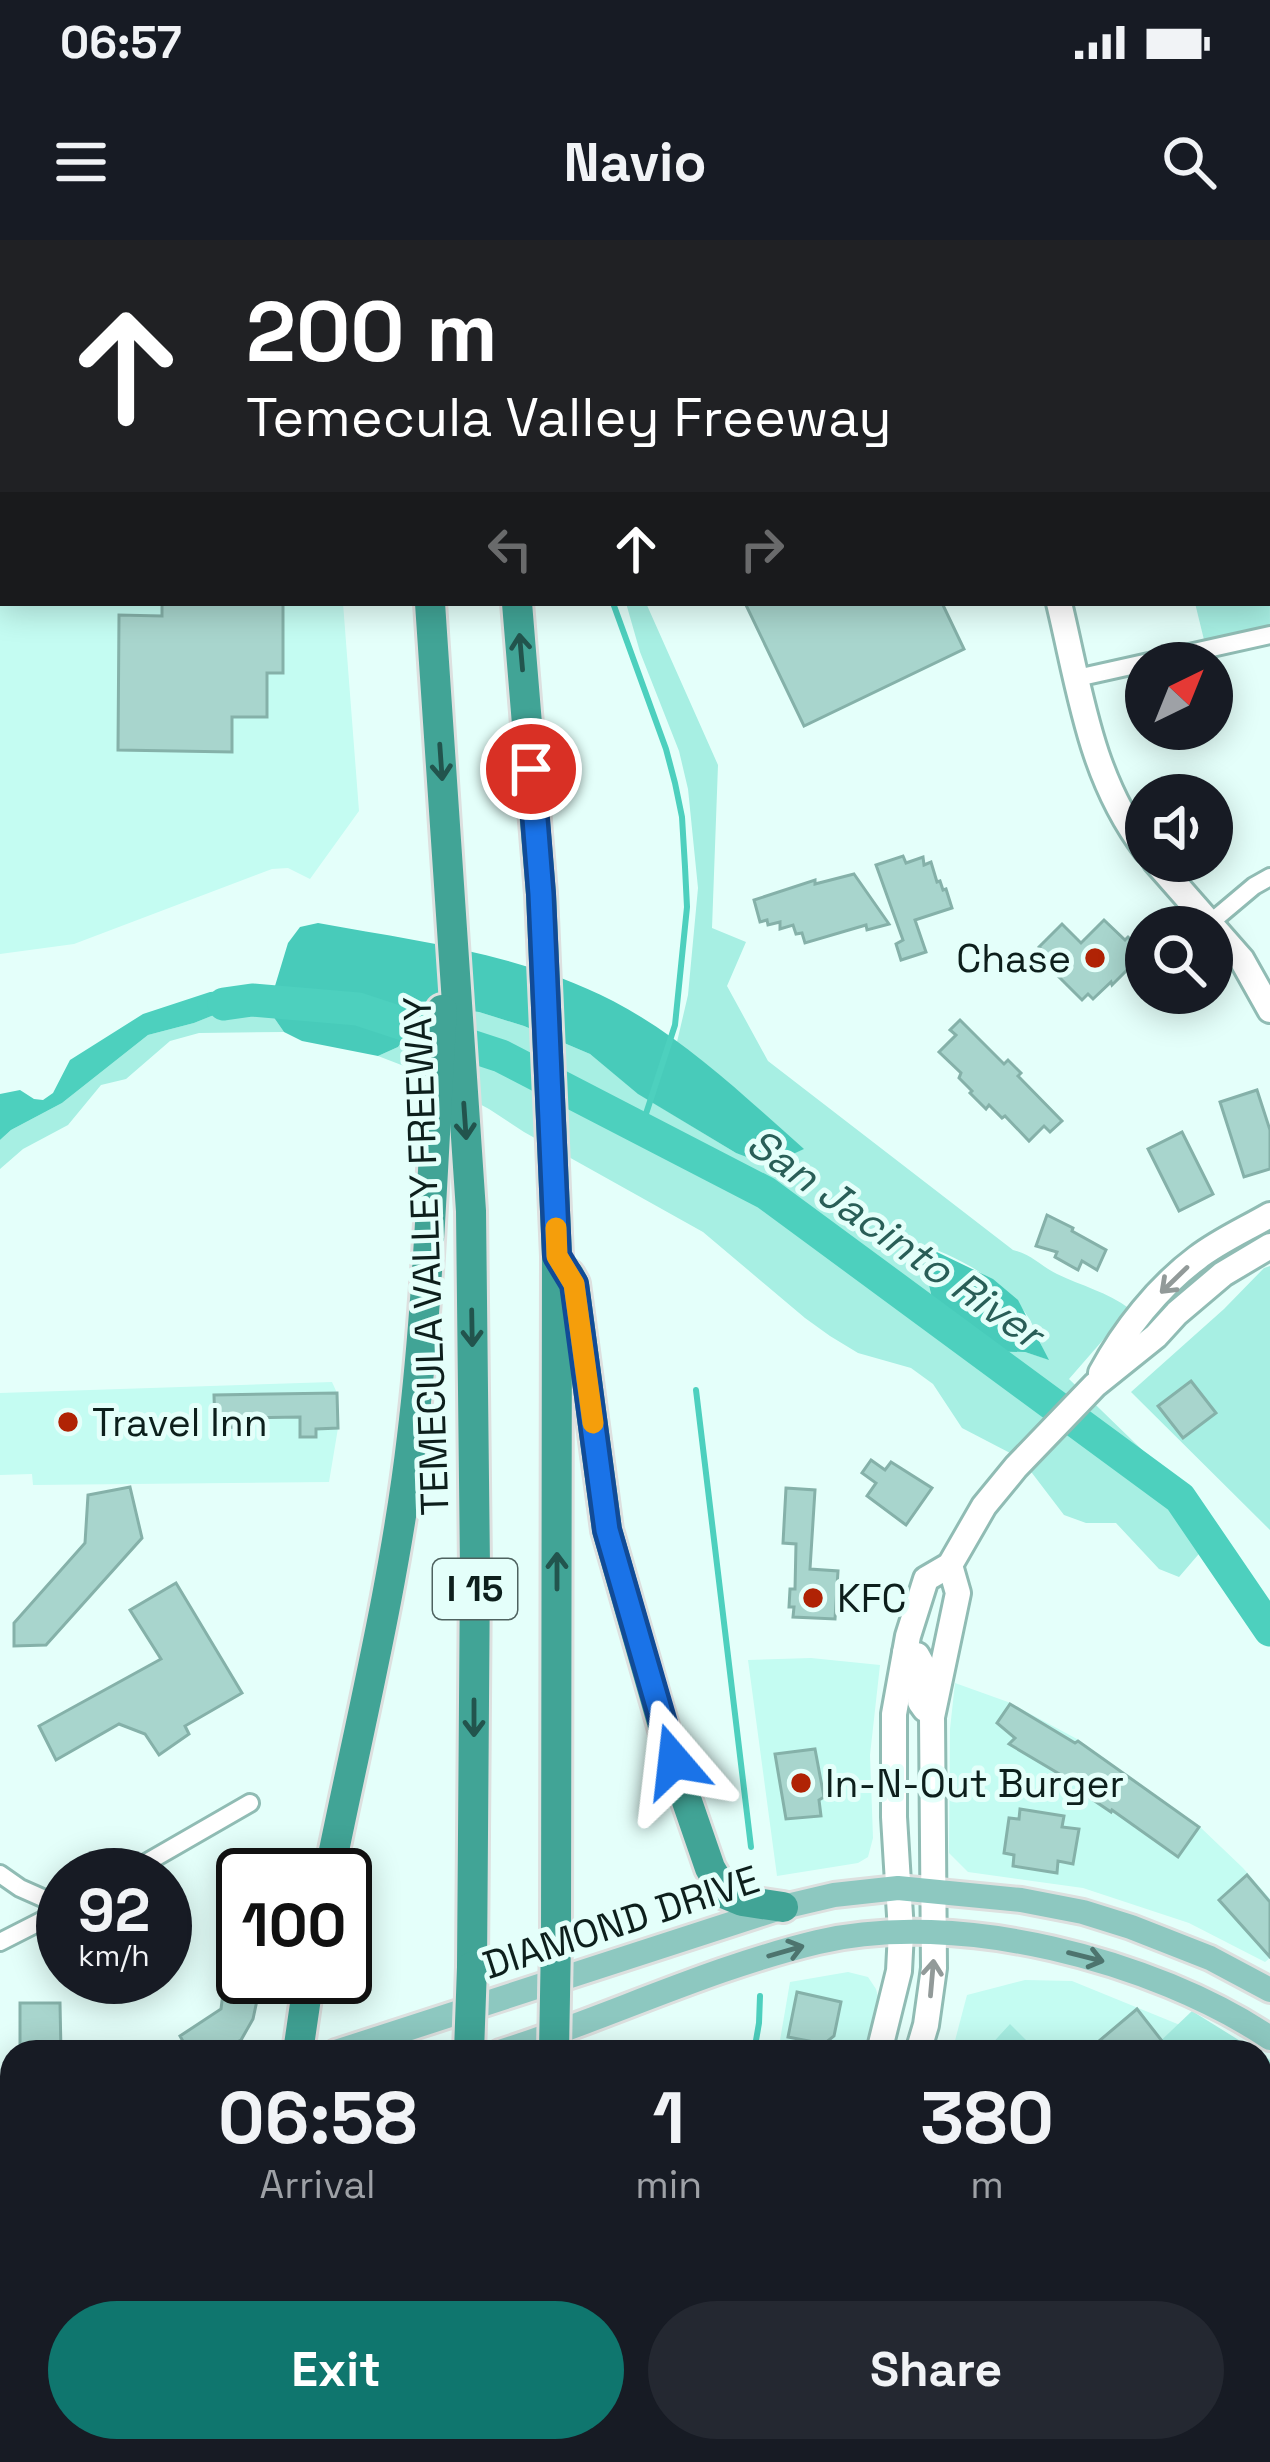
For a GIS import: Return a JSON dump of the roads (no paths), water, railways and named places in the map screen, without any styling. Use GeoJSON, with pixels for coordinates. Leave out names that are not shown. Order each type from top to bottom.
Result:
{"type":"FeatureCollection","features":[{"type":"Feature","properties":{"kind":"highway","name":"TEMECULA VALLEY FREEWAY"},"geometry":{"type":"LineString","coordinates":[[430,606],[471,1211],[475,1568],[469,2040]]}},
{"type":"Feature","properties":{"kind":"highway","name":"I 15"},"geometry":{"type":"LineString","coordinates":[[517,606],[541,894],[557,1256],[554,2040]]}},
{"type":"Feature","properties":{"kind":"highway"},"geometry":{"type":"LineString","coordinates":[[335,1848],[412,1441],[450,879]]}},
{"type":"Feature","properties":{"kind":"highway"},"geometry":{"type":"LineString","coordinates":[[557,1256],[574,1284],[607,1530],[710,1868],[725,1894],[783,1907]]}},
{"type":"Feature","properties":{"kind":"highway"},"geometry":{"type":"LineString","coordinates":[[554,2001],[568,2040]]}},
{"type":"Feature","properties":{"kind":"highway"},"geometry":{"type":"LineString","coordinates":[[300,2040],[305,2004]]}},
{"type":"Feature","properties":{"kind":"main road"},"geometry":{"type":"LineString","coordinates":[[1061,606],[1086,729],[1108,787],[1125,815]]}},
{"type":"Feature","properties":{"kind":"main road"},"geometry":{"type":"LineString","coordinates":[[1174,882],[1195,906]]}},
{"type":"Feature","properties":{"kind":"main road"},"geometry":{"type":"LineString","coordinates":[[1233,950],[1270,1010]]}},
{"type":"Feature","properties":{"kind":"main road"},"geometry":{"type":"LineString","coordinates":[[1095,1385],[1115,1346],[1197,1257],[1270,1215]]}},
{"type":"Feature","properties":{"kind":"main road"},"geometry":{"type":"LineString","coordinates":[[882,2040],[899,1970],[901,1931],[894,1714],[926,1579],[950,1565],[984,1506],[1095,1385],[1223,1274],[1270,1246]]}},
{"type":"Feature","properties":{"kind":"main road"},"geometry":{"type":"LineString","coordinates":[[922,2040],[934,1969],[932,1717],[958,1593],[950,1565]]}},
{"type":"Feature","properties":{"kind":"main road"},"geometry":{"type":"LineString","coordinates":[[905,1653],[917,1655],[923,1666],[920,1702],[932,1717]]}},
{"type":"Feature","properties":{"kind":"main road","name":"DIAMOND DRIVE"},"geometry":{"type":"LineString","coordinates":[[373,2040],[783,1907],[898,1888],[1021,1900],[1083,1912],[1167,1940],[1270,1990]]}},
{"type":"Feature","properties":{"kind":"main road"},"geometry":{"type":"LineString","coordinates":[[536,2040],[737,1965],[818,1942],[901,1931],[976,1935],[1125,1967],[1191,1993],[1270,2038]]}},
{"type":"Feature","properties":{"kind":"street"},"geometry":{"type":"LineString","coordinates":[[1077,679],[1270,634]]}},
{"type":"Feature","properties":{"kind":"street"},"geometry":{"type":"LineString","coordinates":[[1230,906],[1270,877]]}},
{"type":"Feature","properties":{"kind":"street"},"geometry":{"type":"LineString","coordinates":[[171,1848],[250,1803]]}},
{"type":"Feature","properties":{"kind":"street"},"geometry":{"type":"LineString","coordinates":[[0,1874],[36,1895]]}},
{"type":"Feature","properties":{"kind":"street"},"geometry":{"type":"LineString","coordinates":[[0,1942],[36,1923]]}},
{"type":"Feature","properties":{"kind":"waterway"},"geometry":{"type":"LineString","coordinates":[[614,606],[666,749],[682,817],[685,867],[687,907],[675,1025],[641,1129]]}},
{"type":"Feature","properties":{"kind":"waterway","name":"San Jacinto River"},"geometry":{"type":"LineString","coordinates":[[224,1004],[252,1000],[358,1009],[501,1056],[766,1193],[1180,1498],[1270,1630]]}},
{"type":"Feature","properties":{"kind":"waterway"},"geometry":{"type":"LineString","coordinates":[[696,1390],[751,1847]]}},
{"type":"Feature","properties":{"kind":"waterway"},"geometry":{"type":"LineString","coordinates":[[756,2040],[760,1996]]}},
{"type":"Feature","properties":{"kind":"place","name":"Chase"},"geometry":{"type":"Point","coordinates":[1095,958]}},
{"type":"Feature","properties":{"kind":"place","name":"Travel Inn"},"geometry":{"type":"Point","coordinates":[68,1422]}},
{"type":"Feature","properties":{"kind":"place","name":"KFC"},"geometry":{"type":"Point","coordinates":[813,1598]}},
{"type":"Feature","properties":{"kind":"place","name":"In-N-Out Burger"},"geometry":{"type":"Point","coordinates":[801,1783]}}]}
